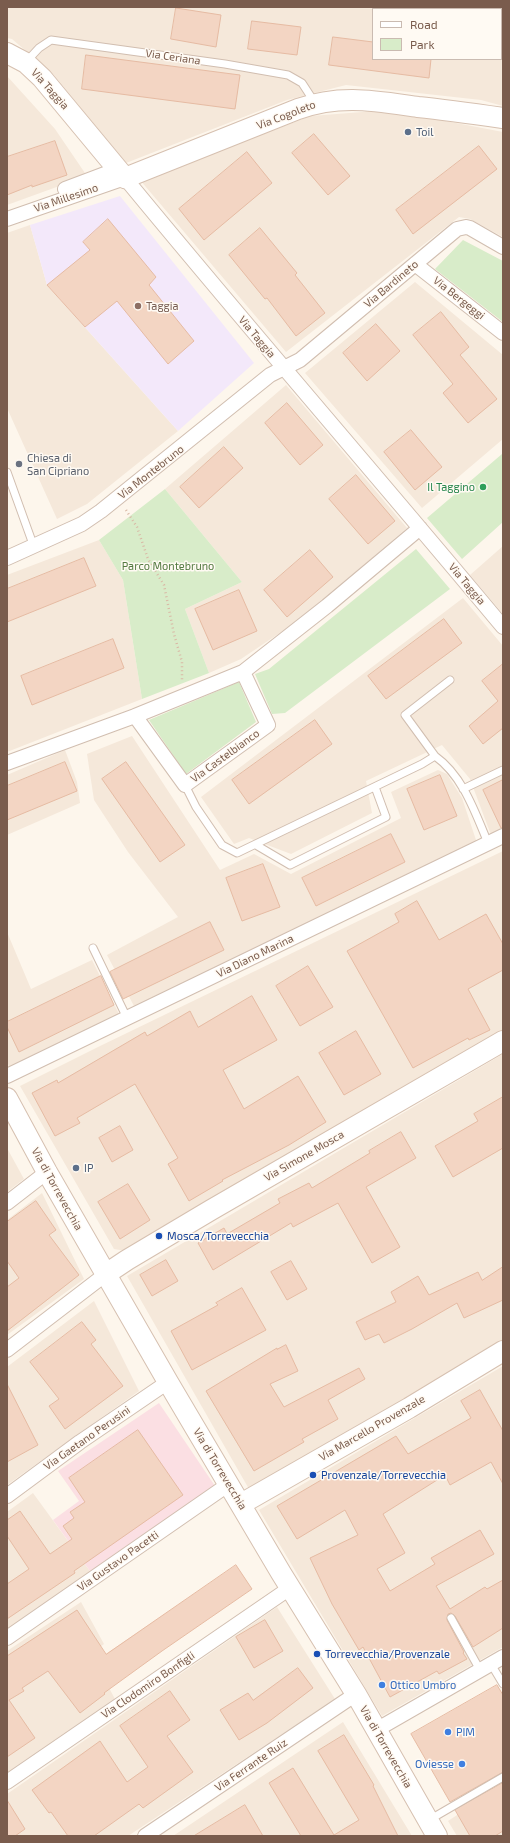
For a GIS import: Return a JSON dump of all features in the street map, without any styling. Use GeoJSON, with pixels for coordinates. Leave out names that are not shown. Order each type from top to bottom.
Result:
{"type":"FeatureCollection","features":[{"type":"Feature","properties":{"kind":"street","name":"Via Taggia"},"geometry":{"type":"LineString","coordinates":[[7,53],[26,62],[42,78],[283,368],[351,445],[503,627]]}},
{"type":"Feature","properties":{"kind":"street","name":"Via Cogoleto"},"geometry":{"type":"LineString","coordinates":[[121,174],[315,103],[343,99],[362,99],[503,118]]}},
{"type":"Feature","properties":{"kind":"street","name":"Via Millesimo"},"geometry":{"type":"LineString","coordinates":[[7,211],[121,174]]}},
{"type":"Feature","properties":{"kind":"street","name":"Via Millesimo"},"geometry":{"type":"LineString","coordinates":[[7,218],[121,174]]}},
{"type":"Feature","properties":{"kind":"street","name":"Via Bardineto"},"geometry":{"type":"LineString","coordinates":[[283,368],[300,360],[457,229],[470,228],[503,247]]}},
{"type":"Feature","properties":{"kind":"street","name":"Via Bergeggi"},"geometry":{"type":"LineString","coordinates":[[416,264],[503,333]]}},
{"type":"Feature","properties":{"kind":"street","name":"Via Montebruno"},"geometry":{"type":"LineString","coordinates":[[7,558],[82,524],[118,498],[270,375],[283,368]]}},
{"type":"Feature","properties":{"kind":"street"},"geometry":{"type":"LineString","coordinates":[[7,763],[135,716],[243,672],[327,606],[420,528]]}},
{"type":"Feature","properties":{"kind":"street","name":"Via Castelbianco"},"geometry":{"type":"LineString","coordinates":[[135,716],[185,785],[268,725],[243,672]]}},
{"type":"Feature","properties":{"kind":"street","name":"Via Diano Marina"},"geometry":{"type":"LineString","coordinates":[[7,1076],[503,836]]}},
{"type":"Feature","properties":{"kind":"street","name":"Via Simone Mosca"},"geometry":{"type":"LineString","coordinates":[[106,1274],[205,1214],[503,1041]]}},
{"type":"Feature","properties":{"kind":"street","name":"Via di Torrevecchia"},"geometry":{"type":"LineString","coordinates":[[7,1098],[47,1172],[168,1382],[290,1588],[356,1694],[433,1828]]}},
{"type":"Feature","properties":{"kind":"street"},"geometry":{"type":"LineString","coordinates":[[7,1203],[47,1172]]}},
{"type":"Feature","properties":{"kind":"street"},"geometry":{"type":"LineString","coordinates":[[7,1350],[106,1274]]}},
{"type":"Feature","properties":{"kind":"street","name":"Via Marcello Provenzale"},"geometry":{"type":"LineString","coordinates":[[241,1504],[409,1408],[503,1351]]}},
{"type":"Feature","properties":{"kind":"street","name":"Via Gaetano Perusini"},"geometry":{"type":"LineString","coordinates":[[7,1496],[80,1442],[168,1382]]}},
{"type":"Feature","properties":{"kind":"street","name":"Via Gustavo Pacetti"},"geometry":{"type":"LineString","coordinates":[[7,1638],[229,1484]]}},
{"type":"Feature","properties":{"kind":"street","name":"Via Clodomiro Bonfigli"},"geometry":{"type":"LineString","coordinates":[[7,1782],[290,1588]]}},
{"type":"Feature","properties":{"kind":"street"},"geometry":{"type":"LineString","coordinates":[[376,1730],[491,1664]]}},
{"type":"Feature","properties":{"kind":"street","name":"Via Ferrante Ruiz"},"geometry":{"type":"LineString","coordinates":[[145,1836],[356,1694]]}},
{"type":"Feature","properties":{"kind":"lane","name":"Via Ceriana"},"geometry":{"type":"LineString","coordinates":[[26,62],[39,48],[51,40],[225,64],[288,75],[302,83],[315,103]]}},
{"type":"Feature","properties":{"kind":"lane"},"geometry":{"type":"LineString","coordinates":[[7,472],[34,547]]}},
{"type":"Feature","properties":{"kind":"lane"},"geometry":{"type":"LineString","coordinates":[[450,680],[405,715],[435,756],[445,763],[463,789],[488,843]]}},
{"type":"Feature","properties":{"kind":"lane"},"geometry":{"type":"LineString","coordinates":[[185,785],[196,807],[222,845],[237,853],[375,787],[435,756]]}},
{"type":"Feature","properties":{"kind":"lane"},"geometry":{"type":"LineString","coordinates":[[463,789],[503,770]]}},
{"type":"Feature","properties":{"kind":"lane"},"geometry":{"type":"LineString","coordinates":[[256,845],[290,865],[386,817],[375,787]]}},
{"type":"Feature","properties":{"kind":"lane"},"geometry":{"type":"LineString","coordinates":[[93,948],[127,1018]]}},
{"type":"Feature","properties":{"kind":"lane"},"geometry":{"type":"LineString","coordinates":[[451,1618],[491,1664],[503,1684]]}},
{"type":"Feature","properties":{"kind":"lane"},"geometry":{"type":"LineString","coordinates":[[433,1828],[503,1777]]}},
{"type":"Feature","properties":{"kind":"path"},"geometry":{"type":"LineString","coordinates":[[118,498],[137,528],[148,559],[164,585],[174,634],[182,662],[182,683],[185,695]]}},
{"type":"Feature","properties":{"kind":"shaded area"},"geometry":{"type":"Polygon","coordinates":[[[7,7],[503,7],[503,106],[481,100],[346,85],[287,100],[126,163],[54,75],[12,39],[7,38],[7,7]]]}},
{"type":"Feature","properties":{"kind":"shaded area"},"geometry":{"type":"Polygon","coordinates":[[[7,76],[55,129],[87,176],[7,205],[7,76]]]}},
{"type":"Feature","properties":{"kind":"shaded area"},"geometry":{"type":"Polygon","coordinates":[[[388,110],[503,132],[503,237],[470,219],[459,217],[286,352],[140,180],[311,116],[388,110]]]}},
{"type":"Feature","properties":{"kind":"shaded area","name":"Taggia"},"geometry":{"type":"Polygon","coordinates":[[[120,196],[254,363],[178,431],[47,285],[30,225],[120,196]]]}},
{"type":"Feature","properties":{"kind":"shaded area"},"geometry":{"type":"Polygon","coordinates":[[[30,225],[47,285],[178,431],[87,504],[57,519],[7,408],[7,233],[30,225]]]}},
{"type":"Feature","properties":{"kind":"shaded area"},"geometry":{"type":"Polygon","coordinates":[[[415,282],[503,355],[503,439],[422,508],[305,373],[415,282]]]}},
{"type":"Feature","properties":{"kind":"shaded area"},"geometry":{"type":"Polygon","coordinates":[[[286,385],[407,528],[302,618],[241,659],[209,673],[185,609],[242,582],[165,489],[286,385]]]}},
{"type":"Feature","properties":{"kind":"shaded area"},"geometry":{"type":"Polygon","coordinates":[[[99,540],[123,580],[142,699],[7,752],[7,575],[99,540]]]}},
{"type":"Feature","properties":{"kind":"shaded area"},"geometry":{"type":"Polygon","coordinates":[[[503,546],[503,614],[470,575],[503,546]]]}},
{"type":"Feature","properties":{"kind":"shaded area"},"geometry":{"type":"Polygon","coordinates":[[[463,598],[503,646],[503,828],[491,835],[470,779],[442,745],[366,781],[372,813],[291,854],[249,838],[234,844],[201,797],[463,598]]]}},
{"type":"Feature","properties":{"kind":"shaded area"},"geometry":{"type":"Polygon","coordinates":[[[132,736],[220,870],[254,854],[291,874],[401,818],[391,792],[438,770],[447,774],[462,798],[477,843],[134,1006],[107,955],[178,917],[128,852],[94,800],[87,754],[132,736]]]}},
{"type":"Feature","properties":{"kind":"shaded area"},"geometry":{"type":"Polygon","coordinates":[[[65,750],[77,782],[80,803],[7,835],[7,775],[65,750]]]}},
{"type":"Feature","properties":{"kind":"shaded area"},"geometry":{"type":"Polygon","coordinates":[[[503,851],[503,1031],[126,1251],[114,1249],[20,1086],[503,851]]]}},
{"type":"Feature","properties":{"kind":"shaded area"},"geometry":{"type":"Polygon","coordinates":[[[7,932],[31,989],[92,960],[121,1018],[11,1070],[7,1062],[7,932]]]}},
{"type":"Feature","properties":{"kind":"shaded area"},"geometry":{"type":"Polygon","coordinates":[[[503,1054],[503,1342],[249,1489],[127,1276],[503,1054]]]}},
{"type":"Feature","properties":{"kind":"shaded area"},"geometry":{"type":"Polygon","coordinates":[[[7,1148],[24,1179],[7,1192],[7,1148]]]}},
{"type":"Feature","properties":{"kind":"shaded area"},"geometry":{"type":"Polygon","coordinates":[[[42,1193],[84,1279],[7,1335],[7,1220],[42,1193]]]}},
{"type":"Feature","properties":{"kind":"shaded area"},"geometry":{"type":"Polygon","coordinates":[[[94,1301],[139,1391],[7,1485],[7,1367],[94,1301]]]}},
{"type":"Feature","properties":{"kind":"shaded area"},"geometry":{"type":"Polygon","coordinates":[[[503,1366],[503,1647],[382,1716],[259,1510],[503,1366]]]}},
{"type":"Feature","properties":{"kind":"shaded area"},"geometry":{"type":"Polygon","coordinates":[[[159,1403],[215,1486],[92,1574],[53,1520],[79,1501],[58,1471],[159,1403]]]}},
{"type":"Feature","properties":{"kind":"shaded area"},"geometry":{"type":"Polygon","coordinates":[[[33,1493],[92,1574],[7,1631],[7,1512],[33,1493]]]}},
{"type":"Feature","properties":{"kind":"shaded area"},"geometry":{"type":"Polygon","coordinates":[[[81,1602],[104,1644],[91,1654],[116,1701],[7,1775],[7,1651],[81,1602]]]}},
{"type":"Feature","properties":{"kind":"shaded area"},"geometry":{"type":"Polygon","coordinates":[[[277,1607],[335,1699],[128,1836],[7,1836],[7,1794],[277,1607]]]}},
{"type":"Feature","properties":{"kind":"shaded area"},"geometry":{"type":"Polygon","coordinates":[[[343,1722],[412,1836],[173,1836],[343,1722]]]}},
{"type":"Feature","properties":{"kind":"shaded area"},"geometry":{"type":"Polygon","coordinates":[[[503,1785],[503,1836],[457,1836],[448,1821],[503,1785]]]}},
{"type":"Feature","properties":{"kind":"green space"},"geometry":{"type":"Polygon","coordinates":[[[463,240],[503,261],[503,322],[435,269],[463,240]]]}},
{"type":"Feature","properties":{"kind":"green space","name":"Il Taggino"},"geometry":{"type":"Polygon","coordinates":[[[502,454],[503,522],[462,559],[427,518],[502,454]]]}},
{"type":"Feature","properties":{"kind":"green space","name":"Parco Montebruno"},"geometry":{"type":"Polygon","coordinates":[[[165,489],[242,582],[185,609],[209,673],[142,699],[123,580],[99,540],[165,489]]]}},
{"type":"Feature","properties":{"kind":"green space"},"geometry":{"type":"Polygon","coordinates":[[[416,549],[450,589],[285,713],[272,714],[255,674],[269,669],[416,549]]]}},
{"type":"Feature","properties":{"kind":"green space"},"geometry":{"type":"Polygon","coordinates":[[[239,682],[256,722],[186,774],[149,720],[239,682]]]}},
{"type":"Feature","properties":{"kind":"building"},"geometry":{"type":"Polygon","coordinates":[[[176,8],[221,15],[216,47],[171,39],[176,8]]]}},
{"type":"Feature","properties":{"kind":"building"},"geometry":{"type":"Polygon","coordinates":[[[252,21],[301,27],[297,55],[248,49],[252,21]]]}},
{"type":"Feature","properties":{"kind":"building"},"geometry":{"type":"Polygon","coordinates":[[[333,37],[372,42],[372,60],[431,60],[429,78],[329,65],[333,37]]]}},
{"type":"Feature","properties":{"kind":"building"},"geometry":{"type":"Polygon","coordinates":[[[86,55],[240,75],[235,109],[82,89],[86,55]]]}},
{"type":"Feature","properties":{"kind":"building"},"geometry":{"type":"Polygon","coordinates":[[[314,134],[350,176],[328,195],[292,153],[314,134]]]}},
{"type":"Feature","properties":{"kind":"building"},"geometry":{"type":"Polygon","coordinates":[[[55,141],[67,175],[32,187],[32,185],[7,195],[7,157],[55,141]]]}},
{"type":"Feature","properties":{"kind":"building"},"geometry":{"type":"Polygon","coordinates":[[[479,146],[497,169],[413,234],[396,210],[479,146]]]}},
{"type":"Feature","properties":{"kind":"building"},"geometry":{"type":"Polygon","coordinates":[[[247,152],[272,183],[204,240],[179,209],[247,152]]]}},
{"type":"Feature","properties":{"kind":"building"},"geometry":{"type":"Polygon","coordinates":[[[108,219],[156,277],[149,285],[194,341],[168,364],[117,301],[85,327],[47,285],[90,250],[83,242],[108,219]]]}},
{"type":"Feature","properties":{"kind":"building"},"geometry":{"type":"Polygon","coordinates":[[[260,228],[297,273],[295,275],[325,313],[296,336],[267,298],[265,299],[229,255],[260,228]]]}},
{"type":"Feature","properties":{"kind":"building"},"geometry":{"type":"Polygon","coordinates":[[[441,312],[469,347],[460,355],[497,399],[468,423],[443,393],[453,384],[413,335],[441,312]]]}},
{"type":"Feature","properties":{"kind":"building"},"geometry":{"type":"Polygon","coordinates":[[[376,324],[400,351],[367,381],[343,353],[376,324]]]}},
{"type":"Feature","properties":{"kind":"building"},"geometry":{"type":"Polygon","coordinates":[[[287,403],[323,445],[300,465],[265,423],[287,403]]]}},
{"type":"Feature","properties":{"kind":"building"},"geometry":{"type":"Polygon","coordinates":[[[411,430],[442,467],[415,490],[384,452],[411,430]]]}},
{"type":"Feature","properties":{"kind":"building"},"geometry":{"type":"Polygon","coordinates":[[[224,447],[243,468],[199,508],[180,487],[224,447]]]}},
{"type":"Feature","properties":{"kind":"building"},"geometry":{"type":"Polygon","coordinates":[[[356,475],[395,521],[368,544],[329,499],[356,475]]]}},
{"type":"Feature","properties":{"kind":"building"},"geometry":{"type":"Polygon","coordinates":[[[310,550],[333,577],[287,617],[264,590],[310,550]]]}},
{"type":"Feature","properties":{"kind":"building"},"geometry":{"type":"Polygon","coordinates":[[[84,558],[96,586],[7,622],[7,589],[84,558]]]}},
{"type":"Feature","properties":{"kind":"building"},"geometry":{"type":"Polygon","coordinates":[[[239,590],[257,631],[213,650],[195,609],[239,590]]]}},
{"type":"Feature","properties":{"kind":"building"},"geometry":{"type":"Polygon","coordinates":[[[444,619],[462,643],[386,699],[368,676],[444,619]]]}},
{"type":"Feature","properties":{"kind":"building"},"geometry":{"type":"Polygon","coordinates":[[[113,639],[124,668],[32,705],[21,676],[113,639]]]}},
{"type":"Feature","properties":{"kind":"building"},"geometry":{"type":"Polygon","coordinates":[[[503,664],[503,728],[483,744],[469,726],[498,701],[482,681],[503,664]]]}},
{"type":"Feature","properties":{"kind":"building"},"geometry":{"type":"Polygon","coordinates":[[[315,720],[332,744],[249,804],[232,780],[315,720]]]}},
{"type":"Feature","properties":{"kind":"building"},"geometry":{"type":"Polygon","coordinates":[[[65,762],[77,791],[7,820],[7,786],[65,762]]]}},
{"type":"Feature","properties":{"kind":"building"},"geometry":{"type":"Polygon","coordinates":[[[126,762],[185,845],[160,862],[102,779],[126,762]]]}},
{"type":"Feature","properties":{"kind":"building"},"geometry":{"type":"Polygon","coordinates":[[[440,775],[457,816],[424,830],[407,789],[440,775]]]}},
{"type":"Feature","properties":{"kind":"building"},"geometry":{"type":"Polygon","coordinates":[[[503,780],[503,828],[501,828],[483,790],[503,780]]]}},
{"type":"Feature","properties":{"kind":"building"},"geometry":{"type":"Polygon","coordinates":[[[391,834],[405,862],[316,906],[302,878],[391,834]]]}},
{"type":"Feature","properties":{"kind":"building"},"geometry":{"type":"Polygon","coordinates":[[[263,864],[280,907],[242,921],[226,878],[263,864]]]}},
{"type":"Feature","properties":{"kind":"building"},"geometry":{"type":"Polygon","coordinates":[[[417,901],[439,940],[486,914],[503,944],[503,970],[468,989],[490,1030],[469,1040],[468,1038],[413,1068],[347,951],[399,922],[395,914],[417,901]]]}},
{"type":"Feature","properties":{"kind":"building"},"geometry":{"type":"Polygon","coordinates":[[[210,922],[224,950],[123,999],[110,972],[210,922]]]}},
{"type":"Feature","properties":{"kind":"building"},"geometry":{"type":"Polygon","coordinates":[[[308,966],[333,1007],[300,1026],[276,986],[308,966]]]}},
{"type":"Feature","properties":{"kind":"building"},"geometry":{"type":"Polygon","coordinates":[[[101,976],[114,1005],[19,1052],[7,1027],[7,1022],[101,976]]]}},
{"type":"Feature","properties":{"kind":"building"},"geometry":{"type":"Polygon","coordinates":[[[252,996],[277,1040],[223,1070],[244,1109],[298,1076],[326,1122],[289,1145],[222,1180],[223,1181],[189,1201],[168,1164],[178,1158],[135,1084],[77,1118],[80,1123],[55,1136],[32,1093],[57,1080],[58,1083],[145,1032],[147,1036],[190,1011],[198,1027],[252,996]]]}},
{"type":"Feature","properties":{"kind":"building"},"geometry":{"type":"Polygon","coordinates":[[[356,1031],[381,1074],[344,1095],[319,1053],[356,1031]]]}},
{"type":"Feature","properties":{"kind":"building"},"geometry":{"type":"Polygon","coordinates":[[[503,1097],[503,1148],[453,1177],[435,1146],[478,1121],[474,1114],[503,1097]]]}},
{"type":"Feature","properties":{"kind":"building"},"geometry":{"type":"Polygon","coordinates":[[[120,1126],[133,1150],[112,1162],[99,1138],[120,1126]]]}},
{"type":"Feature","properties":{"kind":"building"},"geometry":{"type":"Polygon","coordinates":[[[401,1132],[416,1158],[366,1187],[400,1247],[372,1263],[338,1203],[293,1227],[291,1223],[213,1270],[198,1243],[224,1228],[227,1234],[280,1203],[278,1199],[309,1183],[312,1188],[370,1153],[369,1151],[401,1132]]]}},
{"type":"Feature","properties":{"kind":"building"},"geometry":{"type":"Polygon","coordinates":[[[128,1184],[150,1220],[120,1239],[98,1202],[128,1184]]]}},
{"type":"Feature","properties":{"kind":"building"},"geometry":{"type":"Polygon","coordinates":[[[36,1201],[56,1230],[49,1235],[79,1275],[7,1331],[7,1287],[19,1278],[7,1261],[7,1222],[36,1201]]]}},
{"type":"Feature","properties":{"kind":"building"},"geometry":{"type":"Polygon","coordinates":[[[166,1260],[178,1281],[152,1296],[140,1275],[166,1260]]]}},
{"type":"Feature","properties":{"kind":"building"},"geometry":{"type":"Polygon","coordinates":[[[291,1261],[307,1289],[287,1300],[271,1272],[291,1261]]]}},
{"type":"Feature","properties":{"kind":"building"},"geometry":{"type":"Polygon","coordinates":[[[503,1267],[503,1300],[464,1318],[457,1303],[384,1343],[379,1334],[365,1340],[356,1322],[396,1302],[391,1292],[418,1276],[429,1295],[478,1272],[482,1280],[503,1267]]]}},
{"type":"Feature","properties":{"kind":"building"},"geometry":{"type":"Polygon","coordinates":[[[242,1288],[266,1330],[192,1370],[171,1331],[218,1305],[216,1303],[242,1288]]]}},
{"type":"Feature","properties":{"kind":"building"},"geometry":{"type":"Polygon","coordinates":[[[82,1322],[96,1340],[91,1344],[123,1386],[65,1429],[49,1406],[59,1399],[30,1362],[82,1322]]]}},
{"type":"Feature","properties":{"kind":"building"},"geometry":{"type":"Polygon","coordinates":[[[286,1345],[298,1371],[270,1384],[284,1407],[359,1368],[365,1379],[328,1400],[338,1419],[302,1439],[304,1442],[254,1471],[206,1391],[277,1348],[286,1345]]]}},
{"type":"Feature","properties":{"kind":"building"},"geometry":{"type":"Polygon","coordinates":[[[7,1384],[38,1445],[7,1462],[7,1384]]]}},
{"type":"Feature","properties":{"kind":"building"},"geometry":{"type":"Polygon","coordinates":[[[480,1390],[503,1431],[503,1484],[491,1462],[450,1485],[445,1475],[383,1514],[405,1553],[377,1569],[390,1591],[435,1564],[431,1558],[480,1530],[494,1554],[436,1586],[450,1609],[485,1587],[487,1589],[503,1580],[503,1628],[473,1647],[455,1616],[451,1613],[448,1614],[447,1620],[467,1659],[439,1674],[437,1671],[390,1697],[363,1647],[359,1650],[332,1604],[310,1558],[358,1535],[345,1510],[297,1539],[277,1506],[396,1436],[408,1454],[471,1418],[461,1401],[480,1390]]]}},
{"type":"Feature","properties":{"kind":"building"},"geometry":{"type":"Polygon","coordinates":[[[138,1430],[183,1495],[74,1571],[75,1573],[7,1619],[7,1584],[29,1569],[7,1536],[7,1520],[20,1511],[50,1554],[72,1539],[63,1526],[74,1518],[70,1512],[85,1502],[69,1478],[138,1430]]]}},
{"type":"Feature","properties":{"kind":"building"},"geometry":{"type":"Polygon","coordinates":[[[236,1565],[252,1589],[162,1651],[104,1693],[105,1694],[80,1713],[48,1671],[22,1688],[24,1691],[9,1700],[35,1738],[7,1757],[7,1656],[77,1610],[106,1654],[236,1565]]]}},
{"type":"Feature","properties":{"kind":"building"},"geometry":{"type":"Polygon","coordinates":[[[265,1620],[283,1651],[254,1668],[236,1637],[265,1620]]]}},
{"type":"Feature","properties":{"kind":"building"},"geometry":{"type":"Polygon","coordinates":[[[298,1668],[313,1688],[267,1723],[239,1740],[220,1710],[248,1693],[253,1700],[298,1668]]]}},
{"type":"Feature","properties":{"kind":"building"},"geometry":{"type":"Polygon","coordinates":[[[497,1685],[503,1695],[503,1772],[450,1802],[411,1734],[497,1685]]]}},
{"type":"Feature","properties":{"kind":"building"},"geometry":{"type":"Polygon","coordinates":[[[170,1691],[190,1720],[167,1736],[193,1772],[143,1808],[139,1804],[94,1836],[68,1836],[51,1812],[49,1813],[32,1790],[100,1741],[127,1782],[148,1767],[120,1726],[170,1691]]]}},
{"type":"Feature","properties":{"kind":"building"},"geometry":{"type":"Polygon","coordinates":[[[344,1735],[374,1785],[373,1786],[398,1836],[301,1836],[269,1783],[293,1768],[334,1835],[359,1820],[318,1751],[344,1735]]]}},
{"type":"Feature","properties":{"kind":"building"},"geometry":{"type":"Polygon","coordinates":[[[503,1783],[503,1831],[495,1836],[470,1836],[455,1810],[503,1783]]]}},
{"type":"Feature","properties":{"kind":"building"},"geometry":{"type":"Polygon","coordinates":[[[7,1800],[25,1829],[15,1836],[7,1836],[7,1800]]]}},
{"type":"Feature","properties":{"kind":"building"},"geometry":{"type":"Polygon","coordinates":[[[245,1805],[263,1836],[194,1836],[245,1805]]]}},
{"type":"Feature","properties":{"kind":"place","name":"Toil"},"geometry":{"type":"Point","coordinates":[408,132]}},
{"type":"Feature","properties":{"kind":"place","name":"Taggia"},"geometry":{"type":"Point","coordinates":[138,306]}},
{"type":"Feature","properties":{"kind":"place","name":"Chiesa di San Cipriano"},"geometry":{"type":"Point","coordinates":[19,464]}},
{"type":"Feature","properties":{"kind":"place","name":"Il Taggino"},"geometry":{"type":"Point","coordinates":[483,487]}},
{"type":"Feature","properties":{"kind":"place","name":"IP"},"geometry":{"type":"Point","coordinates":[76,1168]}},
{"type":"Feature","properties":{"kind":"place","name":"Mosca/Torrevecchia"},"geometry":{"type":"Point","coordinates":[159,1236]}},
{"type":"Feature","properties":{"kind":"place","name":"Provenzale/Torrevecchia"},"geometry":{"type":"Point","coordinates":[313,1475]}},
{"type":"Feature","properties":{"kind":"place","name":"Torrevecchia/Provenzale"},"geometry":{"type":"Point","coordinates":[317,1654]}},
{"type":"Feature","properties":{"kind":"place","name":"Ottico Umbro"},"geometry":{"type":"Point","coordinates":[382,1685]}},
{"type":"Feature","properties":{"kind":"place","name":"PIM"},"geometry":{"type":"Point","coordinates":[448,1732]}},
{"type":"Feature","properties":{"kind":"place","name":"Oviesse"},"geometry":{"type":"Point","coordinates":[462,1764]}}]}
